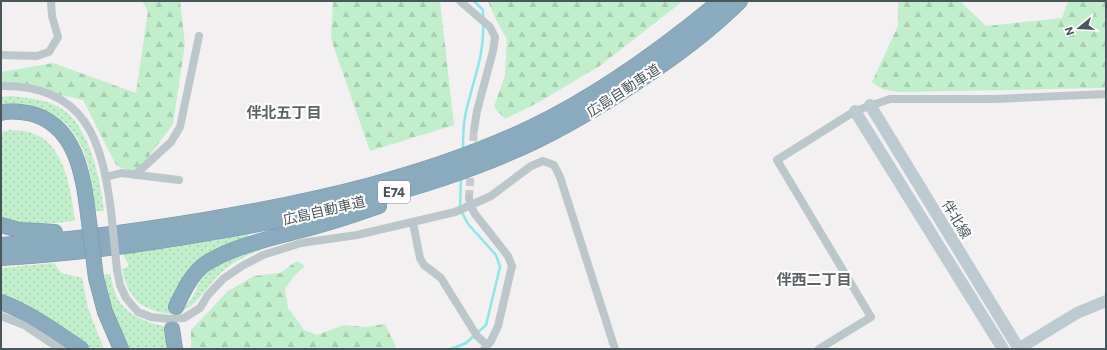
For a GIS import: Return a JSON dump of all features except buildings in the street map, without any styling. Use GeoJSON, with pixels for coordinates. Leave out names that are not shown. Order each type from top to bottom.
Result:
{"type":"FeatureCollection","features":[{"type":"Feature","properties":{"kind":"highway","name":"広島自動車道"},"geometry":{"type":"LineString","coordinates":[[1,245],[33,243],[164,227],[299,203],[413,172],[476,151],[530,128],[632,70],[679,36],[720,1]]}},
{"type":"Feature","properties":{"kind":"highway","name":"広島自動車道"},"geometry":{"type":"LineString","coordinates":[[1,258],[100,250],[162,241],[305,216],[409,188],[480,165],[535,141],[589,113],[640,81],[687,46],[740,1]]}},
{"type":"Feature","properties":{"kind":"highway"},"geometry":{"type":"LineString","coordinates":[[1,113],[19,112],[34,114],[47,120],[61,132],[72,146],[79,163],[84,182],[84,215]]}},
{"type":"Feature","properties":{"kind":"highway"},"geometry":{"type":"LineString","coordinates":[[1,123],[19,121],[31,123],[43,128],[54,136],[64,150],[71,165],[84,215],[97,313],[113,349]]}},
{"type":"Feature","properties":{"kind":"highway"},"geometry":{"type":"LineString","coordinates":[[176,307],[184,289],[204,265],[229,252],[254,243],[336,221],[379,206],[480,165]]}},
{"type":"Feature","properties":{"kind":"highway"},"geometry":{"type":"LineString","coordinates":[[1,225],[39,233],[164,227]]}},
{"type":"Feature","properties":{"kind":"highway"},"geometry":{"type":"LineString","coordinates":[[92,278],[121,349]]}},
{"type":"Feature","properties":{"kind":"highway"},"geometry":{"type":"LineString","coordinates":[[1,302],[16,308],[53,329],[80,349]]}},
{"type":"Feature","properties":{"kind":"highway"},"geometry":{"type":"LineString","coordinates":[[172,329],[175,349]]}},
{"type":"Feature","properties":{"kind":"street"},"geometry":{"type":"LineString","coordinates":[[1,55],[37,56],[49,52],[58,36],[52,16],[51,1]]}},
{"type":"Feature","properties":{"kind":"street"},"geometry":{"type":"LineString","coordinates":[[460,1],[490,27],[495,37],[493,51],[477,111],[474,130]]}},
{"type":"Feature","properties":{"kind":"street"},"geometry":{"type":"LineString","coordinates":[[135,175],[171,142],[180,127],[199,36]]}},
{"type":"Feature","properties":{"kind":"street"},"geometry":{"type":"LineString","coordinates":[[1,86],[20,86],[53,94],[73,108],[89,128],[100,154],[106,177],[120,285],[126,298],[138,312],[151,317],[169,319],[184,318],[200,308],[208,295],[223,280],[242,266],[263,255],[301,243],[357,235],[413,223],[491,196],[531,166],[543,161],[554,165],[560,177],[615,349]]}},
{"type":"Feature","properties":{"kind":"street"},"geometry":{"type":"LineString","coordinates":[[819,349],[871,317],[777,160],[855,111],[890,99],[994,99],[1106,94]]}},
{"type":"Feature","properties":{"kind":"street","name":"伴北線"},"geometry":{"type":"LineString","coordinates":[[870,105],[1019,349]]}},
{"type":"Feature","properties":{"kind":"street"},"geometry":{"type":"LineString","coordinates":[[855,111],[1003,349]]}},
{"type":"Feature","properties":{"kind":"street"},"geometry":{"type":"LineString","coordinates":[[106,177],[121,173],[179,180]]}},
{"type":"Feature","properties":{"kind":"street"},"geometry":{"type":"LineString","coordinates":[[413,223],[420,258],[424,265],[441,278],[477,336],[486,347],[491,341],[498,326],[512,266],[508,256],[470,202]]}},
{"type":"Feature","properties":{"kind":"street"},"geometry":{"type":"LineString","coordinates":[[1019,349],[1077,313],[1106,301]]}},
{"type":"Feature","properties":{"kind":"street"},"geometry":{"type":"LineString","coordinates":[[1,316],[24,325],[60,349]]}},
{"type":"Feature","properties":{"kind":"green space"},"geometry":{"type":"Polygon","coordinates":[[[142,1],[180,1],[185,44],[173,124],[135,175],[116,165],[83,100],[1,82],[1,72],[53,63],[136,93],[148,11],[142,1]]]}},
{"type":"Feature","properties":{"kind":"green space"},"geometry":{"type":"Polygon","coordinates":[[[333,1],[440,1],[454,125],[370,151],[331,39],[333,1]]]}},
{"type":"Feature","properties":{"kind":"green space"},"geometry":{"type":"Polygon","coordinates":[[[488,1],[683,1],[601,65],[539,102],[505,119],[494,107],[505,75],[507,39],[496,20],[488,1]]]}},
{"type":"Feature","properties":{"kind":"green space"},"geometry":{"type":"Polygon","coordinates":[[[898,1],[960,1],[986,26],[1062,18],[1068,1],[1104,1],[1106,3],[1106,88],[898,92],[882,89],[872,82],[898,26],[898,1]]]}},
{"type":"Feature","properties":{"kind":"green space"},"geometry":{"type":"Polygon","coordinates":[[[12,96],[36,99],[53,104],[70,115],[79,126],[92,154],[100,184],[104,211],[94,211],[92,181],[88,166],[76,137],[67,125],[55,116],[41,110],[26,108],[1,108],[1,97],[12,96]]]}},
{"type":"Feature","properties":{"kind":"green space"},"geometry":{"type":"Polygon","coordinates":[[[10,130],[29,132],[41,137],[51,145],[64,169],[71,196],[75,221],[28,223],[1,217],[1,132],[10,130]]]}},
{"type":"Feature","properties":{"kind":"green space"},"geometry":{"type":"Polygon","coordinates":[[[248,234],[248,238],[201,261],[182,309],[192,298],[205,274],[221,261],[242,252],[285,241],[251,254],[232,264],[221,272],[196,301],[188,308],[177,313],[165,313],[144,306],[134,298],[128,288],[122,269],[129,266],[123,254],[170,248],[248,234]]]}},
{"type":"Feature","properties":{"kind":"green space"},"geometry":{"type":"Polygon","coordinates":[[[297,261],[305,266],[294,276],[285,289],[288,308],[304,330],[317,335],[344,325],[364,327],[385,324],[396,347],[395,349],[191,349],[191,330],[228,291],[254,276],[280,273],[297,261]]]}},
{"type":"Feature","properties":{"kind":"green space"},"geometry":{"type":"Polygon","coordinates":[[[54,263],[61,273],[82,278],[88,308],[104,349],[91,349],[59,324],[26,306],[1,295],[1,268],[54,263]]]}},
{"type":"Feature","properties":{"kind":"green space"},"geometry":{"type":"Polygon","coordinates":[[[110,274],[115,293],[120,302],[130,313],[151,323],[166,327],[170,349],[127,349],[109,305],[102,275],[110,274]]]}},
{"type":"Feature","properties":{"kind":"waterway"},"geometry":{"type":"LineString","coordinates":[[474,1],[483,10],[483,19]]}},
{"type":"Feature","properties":{"kind":"waterway"},"geometry":{"type":"LineString","coordinates":[[463,150],[464,121],[480,59],[483,24]]}},
{"type":"Feature","properties":{"kind":"waterway"},"geometry":{"type":"LineString","coordinates":[[451,349],[466,343],[486,325],[500,267],[496,255],[468,224],[460,209],[461,177]]}},
{"type":"Feature","properties":{"kind":"tunnel"},"geometry":{"type":"LineString","coordinates":[[472,153],[474,130]]}},
{"type":"Feature","properties":{"kind":"tunnel"},"geometry":{"type":"LineString","coordinates":[[469,198],[471,167]]}},
{"type":"Feature","properties":{"kind":"district","name":"伴北五丁目"},"geometry":{"type":"Point","coordinates":[284,112]}},
{"type":"Feature","properties":{"kind":"district","name":"伴西二丁目"},"geometry":{"type":"Point","coordinates":[814,279]}}]}
